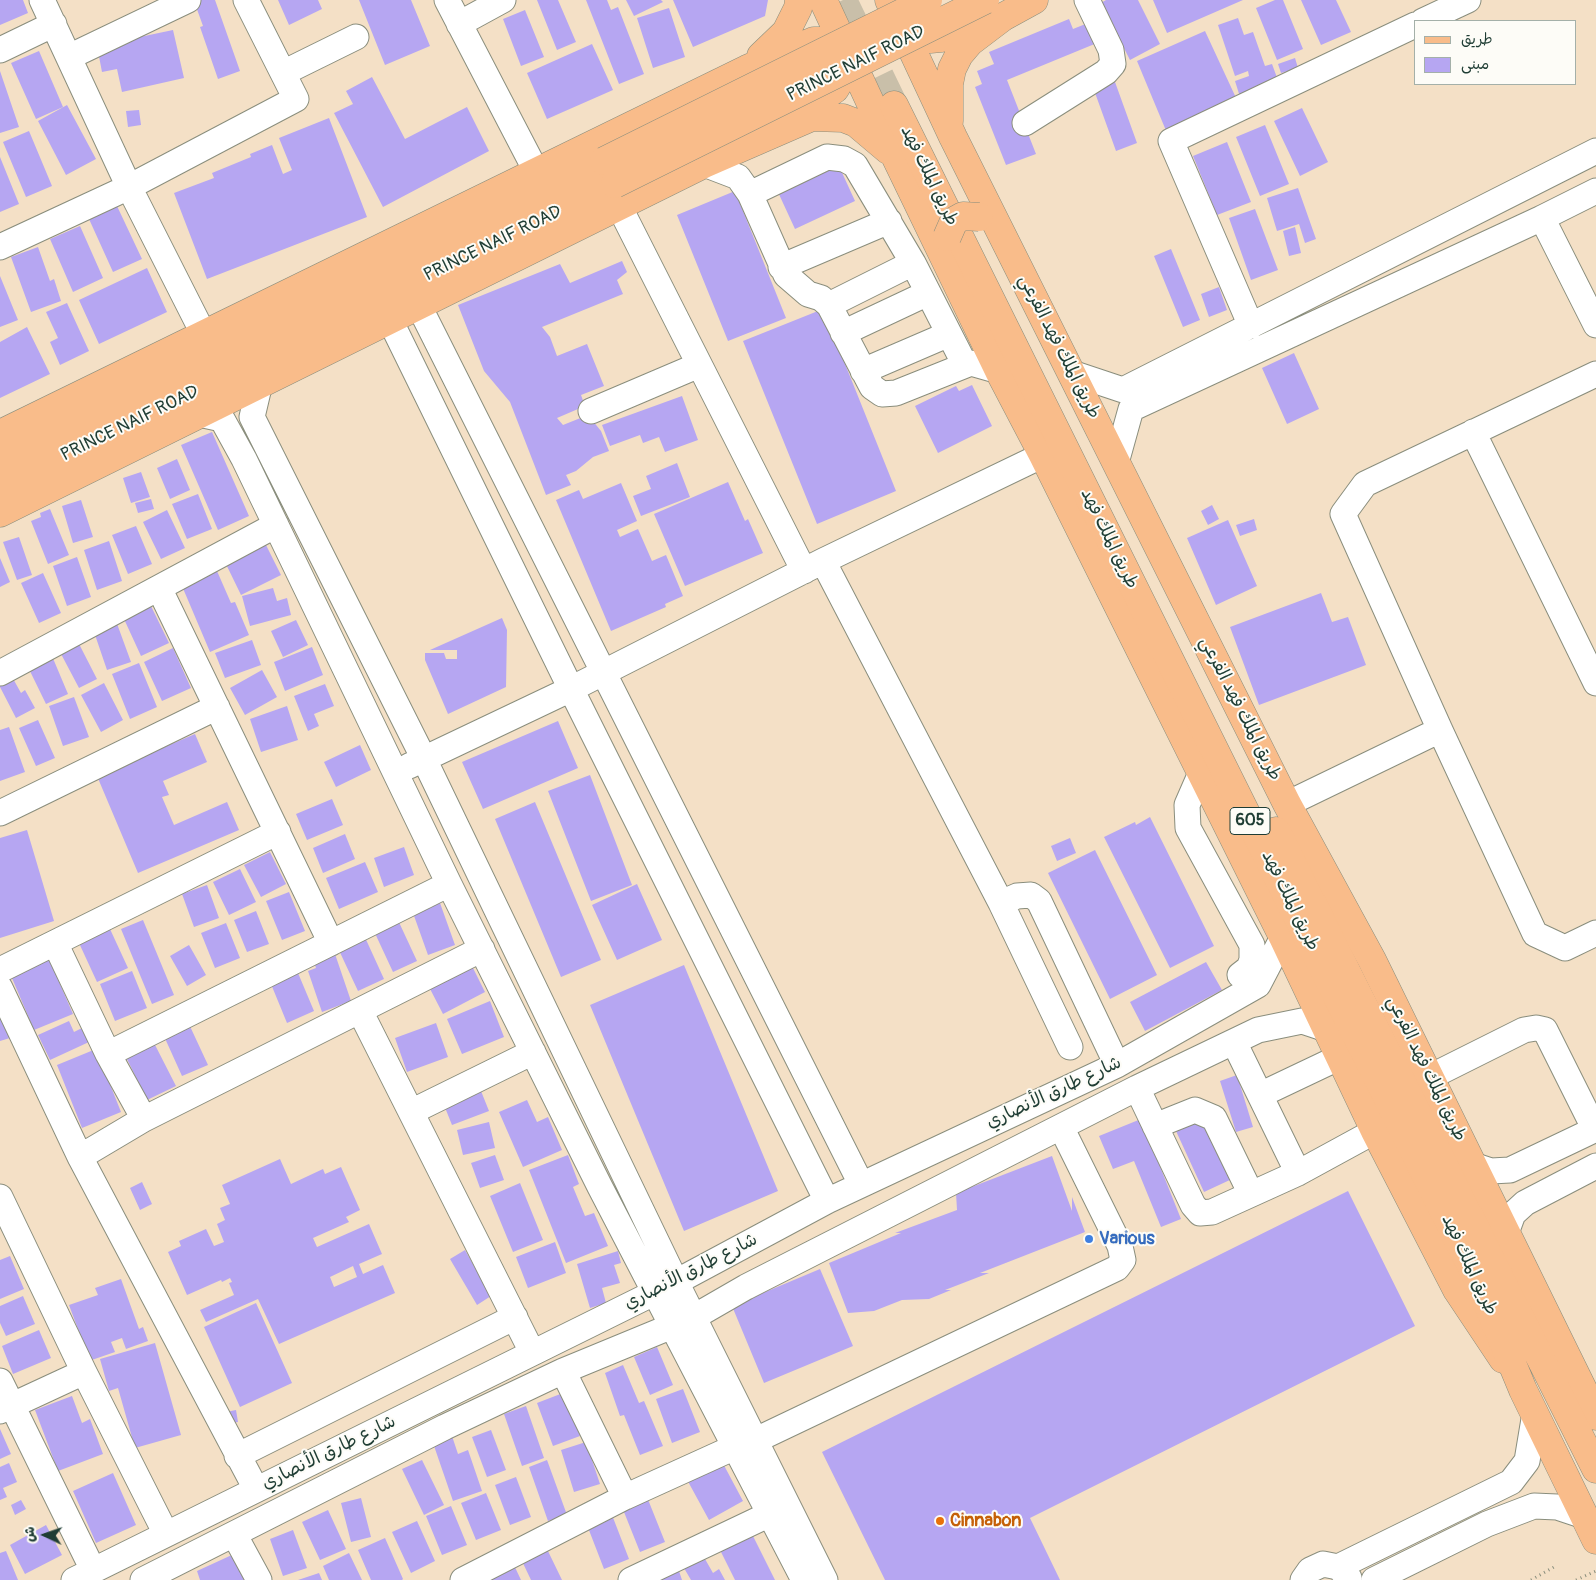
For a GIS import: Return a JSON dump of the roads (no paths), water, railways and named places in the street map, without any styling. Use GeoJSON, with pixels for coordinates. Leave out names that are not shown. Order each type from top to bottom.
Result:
{"type":"FeatureCollection","features":[{"type":"Feature","properties":{"kind":"main road"},"geometry":{"type":"LineString","coordinates":[[747,69],[786,32],[798,8],[798,0]]}},
{"type":"Feature","properties":{"kind":"main road"},"geometry":{"type":"LineString","coordinates":[[881,0],[880,33],[869,86],[891,103],[895,156]]}},
{"type":"Feature","properties":{"kind":"main road","name":"PRINCE NAIF ROAD"},"geometry":{"type":"LineString","coordinates":[[0,513],[419,306],[613,184],[928,0]]}},
{"type":"Feature","properties":{"kind":"main road"},"geometry":{"type":"LineString","coordinates":[[825,4],[880,33]]}},
{"type":"Feature","properties":{"kind":"main road"},"geometry":{"type":"LineString","coordinates":[[0,434],[747,69],[814,41],[880,33],[930,39],[941,38],[1008,4]]}},
{"type":"Feature","properties":{"kind":"main road"},"geometry":{"type":"LineString","coordinates":[[953,137],[948,116],[952,68],[959,55],[970,42],[1008,4]]}},
{"type":"Feature","properties":{"kind":"main road","name":"PRINCE NAIF ROAD"},"geometry":{"type":"LineString","coordinates":[[0,460],[1008,4]]}},
{"type":"Feature","properties":{"kind":"main road"},"geometry":{"type":"LineString","coordinates":[[767,136],[835,89],[880,33]]}},
{"type":"Feature","properties":{"kind":"main road","name":"طريق الملك فهد الفرعي"},"geometry":{"type":"LineString","coordinates":[[880,33],[906,60],[914,63],[924,74],[990,223],[1072,373],[1287,804],[1372,960],[1596,1416]]}},
{"type":"Feature","properties":{"kind":"main road","name":"طريق الملك فهد"},"geometry":{"type":"LineString","coordinates":[[891,103],[1475,1274],[1529,1401],[1596,1540]]}},
{"type":"Feature","properties":{"kind":"main road","name":"طريق الملك فهد"},"geometry":{"type":"LineString","coordinates":[[891,103],[1596,1469]]}},
{"type":"Feature","properties":{"kind":"main road"},"geometry":{"type":"LineString","coordinates":[[653,116],[673,118],[686,127],[692,140],[694,169]]}},
{"type":"Feature","properties":{"kind":"main road"},"geometry":{"type":"LineString","coordinates":[[767,136],[812,117],[842,118],[856,123],[873,135],[895,156],[945,248],[999,371],[1043,455],[1283,937],[1375,1131],[1457,1290],[1529,1401]]}},
{"type":"Feature","properties":{"kind":"main road","name":"PRINCE NAIF ROAD"},"geometry":{"type":"LineString","coordinates":[[0,488],[613,184],[694,169],[767,136]]}},
{"type":"Feature","properties":{"kind":"main road"},"geometry":{"type":"LineString","coordinates":[[945,248],[954,220],[963,216],[990,223]]}},
{"type":"Feature","properties":{"kind":"street"},"geometry":{"type":"LineString","coordinates":[[42,0],[129,187],[204,335]]}},
{"type":"Feature","properties":{"kind":"street"},"geometry":{"type":"LineString","coordinates":[[69,58],[188,0]]}},
{"type":"Feature","properties":{"kind":"street"},"geometry":{"type":"LineString","coordinates":[[0,247],[129,187],[296,99],[246,0]]}},
{"type":"Feature","properties":{"kind":"street"},"geometry":{"type":"LineString","coordinates":[[447,0],[537,173]]}},
{"type":"Feature","properties":{"kind":"street"},"geometry":{"type":"LineString","coordinates":[[459,24],[503,0]]}},
{"type":"Feature","properties":{"kind":"street"},"geometry":{"type":"LineString","coordinates":[[1026,123],[1106,72],[1112,64],[1111,50],[1087,0]]}},
{"type":"Feature","properties":{"kind":"street"},"geometry":{"type":"LineString","coordinates":[[1425,20],[1468,0]]}},
{"type":"Feature","properties":{"kind":"street"},"geometry":{"type":"LineString","coordinates":[[0,50],[54,24]]}},
{"type":"Feature","properties":{"kind":"street"},"geometry":{"type":"LineString","coordinates":[[1251,326],[1171,141],[1414,25]]}},
{"type":"Feature","properties":{"kind":"street"},"geometry":{"type":"LineString","coordinates":[[283,73],[356,37]]}},
{"type":"Feature","properties":{"kind":"street"},"geometry":{"type":"LineString","coordinates":[[1072,373],[1123,390],[1596,151]]}},
{"type":"Feature","properties":{"kind":"street"},"geometry":{"type":"LineString","coordinates":[[750,194],[827,157],[844,159],[854,165],[913,264],[965,365]]}},
{"type":"Feature","properties":{"kind":"street"},"geometry":{"type":"LineString","coordinates":[[694,169],[738,177],[750,194],[781,267],[796,284],[829,305],[872,387],[882,394],[896,393],[971,363],[999,371]]}},
{"type":"Feature","properties":{"kind":"street"},"geometry":{"type":"LineString","coordinates":[[613,184],[700,365],[1001,903],[1070,1047],[1073,1085]]}},
{"type":"Feature","properties":{"kind":"street"},"geometry":{"type":"LineString","coordinates":[[1116,463],[1131,409],[1542,218],[1596,191]]}},
{"type":"Feature","properties":{"kind":"street"},"geometry":{"type":"LineString","coordinates":[[1542,218],[1596,325]]}},
{"type":"Feature","properties":{"kind":"street"},"geometry":{"type":"LineString","coordinates":[[781,267],[889,221]]}},
{"type":"Feature","properties":{"kind":"street"},"geometry":{"type":"LineString","coordinates":[[829,305],[913,264]]}},
{"type":"Feature","properties":{"kind":"street"},"geometry":{"type":"LineString","coordinates":[[843,333],[928,293]]}},
{"type":"Feature","properties":{"kind":"street"},"geometry":{"type":"LineString","coordinates":[[419,306],[862,1184]]}},
{"type":"Feature","properties":{"kind":"street"},"geometry":{"type":"LineString","coordinates":[[390,320],[570,689],[827,1201]]}},
{"type":"Feature","properties":{"kind":"street"},"geometry":{"type":"LineString","coordinates":[[864,371],[949,334]]}},
{"type":"Feature","properties":{"kind":"street"},"geometry":{"type":"LineString","coordinates":[[591,411],[700,365]]}},
{"type":"Feature","properties":{"kind":"street"},"geometry":{"type":"LineString","coordinates":[[1596,374],[1365,484],[1343,514],[1440,730],[1536,934],[1564,948],[1596,933]]}},
{"type":"Feature","properties":{"kind":"street"},"geometry":{"type":"LineString","coordinates":[[425,392],[454,376]]}},
{"type":"Feature","properties":{"kind":"street"},"geometry":{"type":"LineString","coordinates":[[260,383],[252,417],[424,759],[666,1287]]}},
{"type":"Feature","properties":{"kind":"street"},"geometry":{"type":"LineString","coordinates":[[199,414],[222,419],[244,459],[449,884],[533,1052],[666,1287],[745,1444],[808,1580]]}},
{"type":"Feature","properties":{"kind":"street"},"geometry":{"type":"LineString","coordinates":[[1473,432],[1596,683]]}},
{"type":"Feature","properties":{"kind":"street"},"geometry":{"type":"LineString","coordinates":[[396,773],[570,689],[813,566],[1043,455]]}},
{"type":"Feature","properties":{"kind":"street"},"geometry":{"type":"LineString","coordinates":[[0,673],[276,525]]}},
{"type":"Feature","properties":{"kind":"street"},"geometry":{"type":"LineString","coordinates":[[159,588],[331,943]]}},
{"type":"Feature","properties":{"kind":"street"},"geometry":{"type":"LineString","coordinates":[[0,812],[217,707]]}},
{"type":"Feature","properties":{"kind":"street"},"geometry":{"type":"LineString","coordinates":[[1287,804],[1440,730]]}},
{"type":"Feature","properties":{"kind":"street"},"geometry":{"type":"LineString","coordinates":[[1201,773],[1187,805],[1188,828],[1252,945],[1252,960],[1249,968],[1240,975]]}},
{"type":"Feature","properties":{"kind":"street"},"geometry":{"type":"LineString","coordinates":[[0,970],[278,832]]}},
{"type":"Feature","properties":{"kind":"street"},"geometry":{"type":"LineString","coordinates":[[108,1054],[449,884]]}},
{"type":"Feature","properties":{"kind":"street"},"geometry":{"type":"LineString","coordinates":[[1001,903],[1017,896],[1031,896],[1040,901],[1109,1068]]}},
{"type":"Feature","properties":{"kind":"street","name":"شارع طارق الأنصاري"},"geometry":{"type":"LineString","coordinates":[[84,1575],[666,1287],[827,1201],[1109,1068],[1258,985],[1283,937]]}},
{"type":"Feature","properties":{"kind":"street"},"geometry":{"type":"LineString","coordinates":[[55,943],[108,1054],[144,1119]]}},
{"type":"Feature","properties":{"kind":"street"},"geometry":{"type":"LineString","coordinates":[[80,1157],[144,1119],[482,950]]}},
{"type":"Feature","properties":{"kind":"street"},"geometry":{"type":"LineString","coordinates":[[0,988],[80,1157],[256,1490]]}},
{"type":"Feature","properties":{"kind":"street"},"geometry":{"type":"LineString","coordinates":[[360,1011],[532,1352]]}},
{"type":"Feature","properties":{"kind":"street","name":"شارع طارق الأنصاري"},"geometry":{"type":"LineString","coordinates":[[143,1580],[174,1573],[234,1534],[445,1427],[563,1371],[684,1322],[746,1287],[1137,1088],[1258,1030],[1302,1021],[1326,1030]]}},
{"type":"Feature","properties":{"kind":"street"},"geometry":{"type":"LineString","coordinates":[[1430,1077],[1524,1030],[1536,1028],[1545,1030],[1595,1130],[1510,1170],[1491,1171],[1473,1165]]}},
{"type":"Feature","properties":{"kind":"street"},"geometry":{"type":"LineString","coordinates":[[1234,1042],[1298,1173]]}},
{"type":"Feature","properties":{"kind":"street"},"geometry":{"type":"LineString","coordinates":[[1070,1047],[1109,1068]]}},
{"type":"Feature","properties":{"kind":"street"},"geometry":{"type":"LineString","coordinates":[[411,1112],[533,1052]]}},
{"type":"Feature","properties":{"kind":"street"},"geometry":{"type":"LineString","coordinates":[[1260,1095],[1340,1057]]}},
{"type":"Feature","properties":{"kind":"street"},"geometry":{"type":"LineString","coordinates":[[1137,1088],[1193,1205],[1200,1212],[1212,1212],[1298,1173],[1375,1131]]}},
{"type":"Feature","properties":{"kind":"street"},"geometry":{"type":"LineString","coordinates":[[1155,1126],[1195,1110],[1214,1118],[1252,1194]]}},
{"type":"Feature","properties":{"kind":"street"},"geometry":{"type":"LineString","coordinates":[[463,1580],[625,1497],[745,1444],[1117,1268],[1123,1260],[1120,1246],[1061,1127]]}},
{"type":"Feature","properties":{"kind":"street"},"geometry":{"type":"LineString","coordinates":[[1546,1154],[1543,1166],[1545,1172],[1553,1180],[1565,1182]]}},
{"type":"Feature","properties":{"kind":"street"},"geometry":{"type":"LineString","coordinates":[[1506,1233],[1508,1223],[1518,1208],[1596,1166]]}},
{"type":"Feature","properties":{"kind":"street"},"geometry":{"type":"LineString","coordinates":[[0,1197],[84,1372],[166,1534]]}},
{"type":"Feature","properties":{"kind":"street"},"geometry":{"type":"LineString","coordinates":[[237,1456],[515,1317]]}},
{"type":"Feature","properties":{"kind":"street"},"geometry":{"type":"LineString","coordinates":[[563,1371],[625,1497]]}},
{"type":"Feature","properties":{"kind":"street"},"geometry":{"type":"LineString","coordinates":[[6,1408],[84,1372]]}},
{"type":"Feature","properties":{"kind":"street"},"geometry":{"type":"LineString","coordinates":[[0,1381],[6,1408],[84,1575]]}},
{"type":"Feature","properties":{"kind":"street"},"geometry":{"type":"LineString","coordinates":[[1303,1580],[1310,1570],[1323,1564],[1344,1574],[1511,1482],[1527,1461],[1529,1401]]}},
{"type":"Feature","properties":{"kind":"street"},"geometry":{"type":"LineString","coordinates":[[745,1444],[770,1514],[808,1580]]}},
{"type":"Feature","properties":{"kind":"street"},"geometry":{"type":"LineString","coordinates":[[1374,1580],[1487,1524],[1534,1506],[1557,1507],[1584,1516]]}},
{"type":"Feature","properties":{"kind":"street"},"geometry":{"type":"LineString","coordinates":[[631,1580],[770,1514]]}},
{"type":"Feature","properties":{"kind":"street"},"geometry":{"type":"LineString","coordinates":[[234,1534],[259,1580]]}},
{"type":"Feature","properties":{"kind":"tunnel"},"geometry":{"type":"LineString","coordinates":[[843,0],[894,105]]}},
{"type":"Feature","properties":{"kind":"place","name":"Various"},"geometry":{"type":"Point","coordinates":[1089,1239]}},
{"type":"Feature","properties":{"kind":"place","name":"Cinnabon"},"geometry":{"type":"Point","coordinates":[940,1521]}}]}
